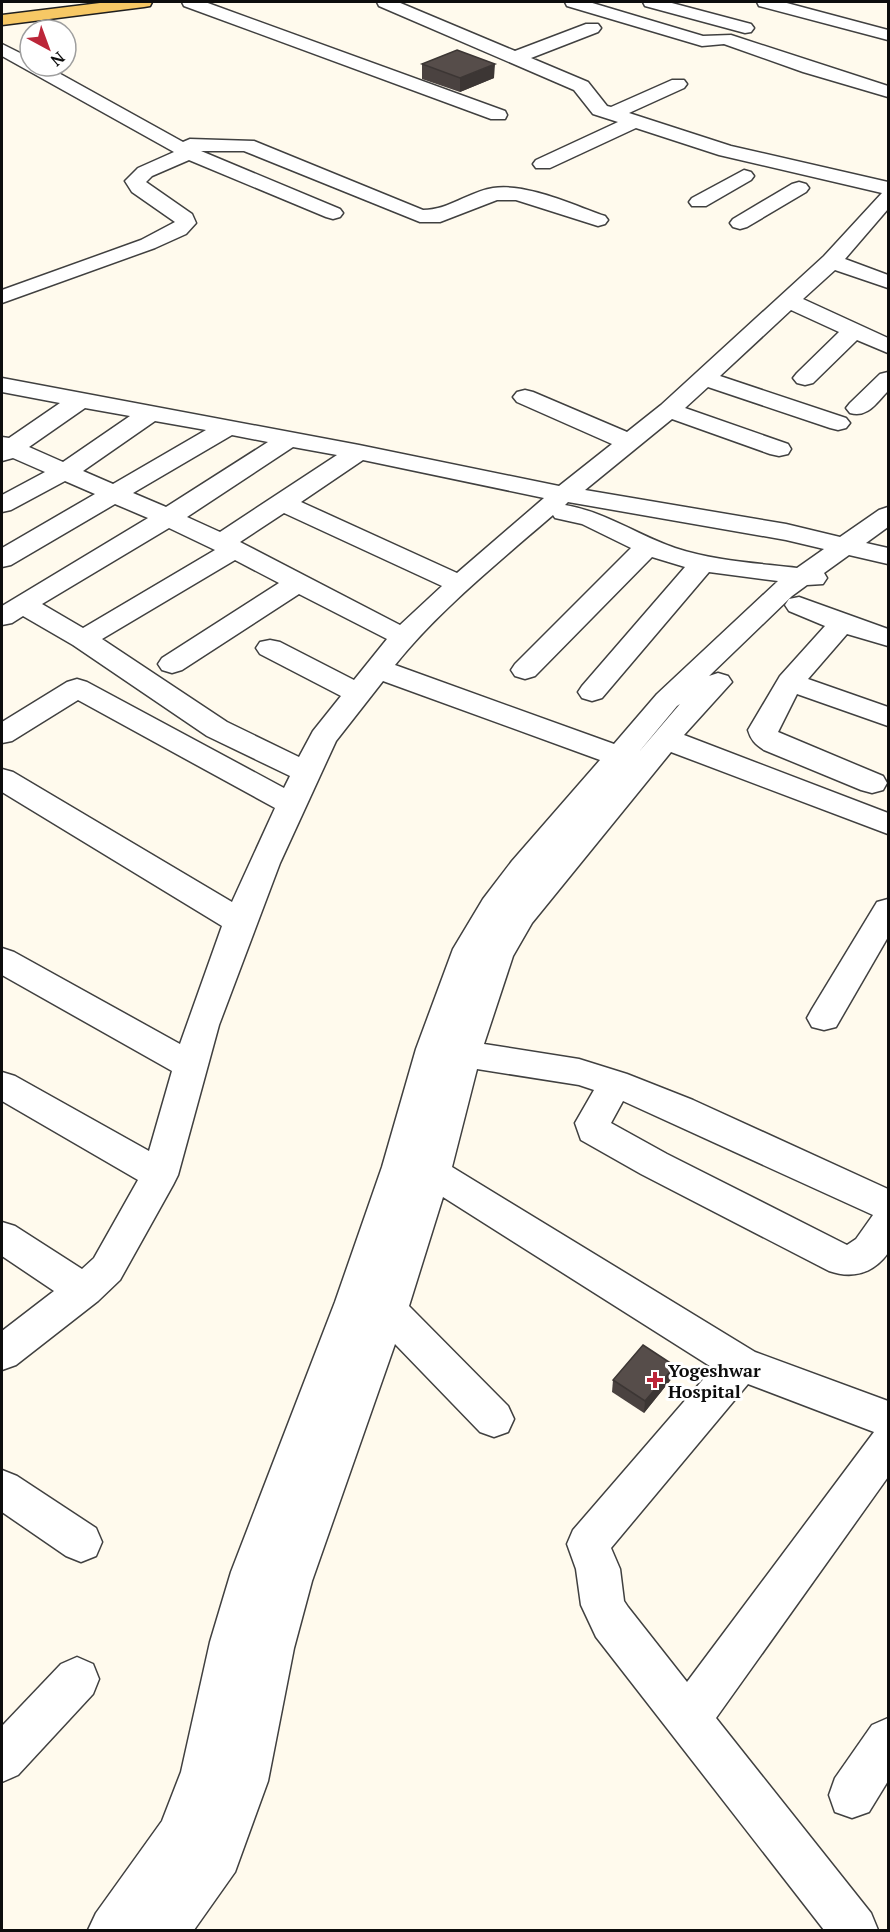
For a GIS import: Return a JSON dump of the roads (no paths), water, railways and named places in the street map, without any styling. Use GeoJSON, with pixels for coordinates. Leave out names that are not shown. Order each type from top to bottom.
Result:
{"type":"FeatureCollection","features":[{"type":"Feature","properties":{"kind":"main road"},"geometry":{"type":"LineString","coordinates":[[2,11],[78,2]]}},
{"type":"Feature","properties":{"kind":"main road"},"geometry":{"type":"LineString","coordinates":[[2,20],[144,2]]}},
{"type":"Feature","properties":{"kind":"street"},"geometry":{"type":"LineString","coordinates":[[190,2],[498,115]]}},
{"type":"Feature","properties":{"kind":"street"},"geometry":{"type":"LineString","coordinates":[[385,2],[582,86],[600,110],[884,204]]}},
{"type":"Feature","properties":{"kind":"street"},"geometry":{"type":"LineString","coordinates":[[573,2],[702,41],[725,39],[888,92]]}},
{"type":"Feature","properties":{"kind":"street"},"geometry":{"type":"LineString","coordinates":[[651,2],[745,28]]}},
{"type":"Feature","properties":{"kind":"street"},"geometry":{"type":"LineString","coordinates":[[765,2],[888,35]]}},
{"type":"Feature","properties":{"kind":"street"},"geometry":{"type":"LineString","coordinates":[[725,39],[784,7]]}},
{"type":"Feature","properties":{"kind":"street"},"geometry":{"type":"LineString","coordinates":[[416,14],[435,8]]}},
{"type":"Feature","properties":{"kind":"street"},"geometry":{"type":"LineString","coordinates":[[517,57],[592,28]]}},
{"type":"Feature","properties":{"kind":"street"},"geometry":{"type":"LineString","coordinates":[[2,49],[18,58]]}},
{"type":"Feature","properties":{"kind":"street"},"geometry":{"type":"LineString","coordinates":[[54,78],[182,149],[333,213]]}},
{"type":"Feature","properties":{"kind":"street"},"geometry":{"type":"LineString","coordinates":[[612,114],[678,84]]}},
{"type":"Feature","properties":{"kind":"street"},"geometry":{"type":"LineString","coordinates":[[543,164],[635,121]]}},
{"type":"Feature","properties":{"kind":"street"},"geometry":{"type":"LineString","coordinates":[[2,297],[148,244],[179,230],[186,224],[185,218],[139,188],[135,181],[145,171],[182,149],[247,145],[420,216],[440,216],[494,194],[518,194],[598,220]]}},
{"type":"Feature","properties":{"kind":"street"},"geometry":{"type":"LineString","coordinates":[[718,170],[884,204]]}},
{"type":"Feature","properties":{"kind":"street"},"geometry":{"type":"LineString","coordinates":[[699,202],[744,176]]}},
{"type":"Feature","properties":{"kind":"street"},"geometry":{"type":"LineString","coordinates":[[740,223],[799,188]]}},
{"type":"Feature","properties":{"kind":"street"},"geometry":{"type":"LineString","coordinates":[[2,1353],[84,1290],[107,1269],[160,1175],[202,1025],[240,922],[264,863],[323,738],[403,637],[459,584],[669,410],[832,261],[884,204]]}},
{"type":"Feature","properties":{"kind":"street"},"geometry":{"type":"LineString","coordinates":[[832,261],[888,282]]}},
{"type":"Feature","properties":{"kind":"street"},"geometry":{"type":"LineString","coordinates":[[788,301],[854,331],[887,343]]}},
{"type":"Feature","properties":{"kind":"street"},"geometry":{"type":"LineString","coordinates":[[805,378],[854,331]]}},
{"type":"Feature","properties":{"kind":"street"},"geometry":{"type":"LineString","coordinates":[[2,375],[564,495],[581,514],[594,518],[648,546],[679,557],[809,587],[842,623],[888,638]]}},
{"type":"Feature","properties":{"kind":"street"},"geometry":{"type":"LineString","coordinates":[[704,378],[838,423]]}},
{"type":"Feature","properties":{"kind":"street"},"geometry":{"type":"LineString","coordinates":[[858,408],[888,378]]}},
{"type":"Feature","properties":{"kind":"street"},"geometry":{"type":"LineString","coordinates":[[2,385],[359,452],[564,495],[786,532],[876,540]]}},
{"type":"Feature","properties":{"kind":"street"},"geometry":{"type":"LineString","coordinates":[[2,402],[27,390]]}},
{"type":"Feature","properties":{"kind":"street"},"geometry":{"type":"LineString","coordinates":[[525,397],[629,442]]}},
{"type":"Feature","properties":{"kind":"street"},"geometry":{"type":"LineString","coordinates":[[5,449],[80,400]]}},
{"type":"Feature","properties":{"kind":"street"},"geometry":{"type":"LineString","coordinates":[[669,410],[779,449]]}},
{"type":"Feature","properties":{"kind":"street"},"geometry":{"type":"LineString","coordinates":[[2,505],[64,472],[151,413]]}},
{"type":"Feature","properties":{"kind":"street"},"geometry":{"type":"LineString","coordinates":[[2,559],[229,427]]}},
{"type":"Feature","properties":{"kind":"street"},"geometry":{"type":"LineString","coordinates":[[13,611],[167,518],[289,439]]}},
{"type":"Feature","properties":{"kind":"street"},"geometry":{"type":"LineString","coordinates":[[5,449],[64,472],[167,518],[403,637]]}},
{"type":"Feature","properties":{"kind":"street"},"geometry":{"type":"LineString","coordinates":[[83,639],[228,547],[283,503],[359,452]]}},
{"type":"Feature","properties":{"kind":"street"},"geometry":{"type":"LineString","coordinates":[[283,503],[459,584]]}},
{"type":"Feature","properties":{"kind":"street"},"geometry":{"type":"LineString","coordinates":[[113,1930],[180,1836],[252,1645],[290,1581],[388,1310],[418,1164],[433,1048],[469,950],[499,899],[642,753],[690,710],[809,587],[876,540]]}},
{"type":"Feature","properties":{"kind":"street"},"geometry":{"type":"LineString","coordinates":[[525,670],[648,546]]}},
{"type":"Feature","properties":{"kind":"street"},"geometry":{"type":"LineString","coordinates":[[592,692],[703,562]]}},
{"type":"Feature","properties":{"kind":"street"},"geometry":{"type":"LineString","coordinates":[[172,664],[298,583]]}},
{"type":"Feature","properties":{"kind":"street"},"geometry":{"type":"LineString","coordinates":[[165,1930],[218,1855],[245,1781],[253,1572],[335,1356],[464,1054],[497,956],[520,916],[642,753],[667,700],[783,590],[809,587]]}},
{"type":"Feature","properties":{"kind":"street"},"geometry":{"type":"LineString","coordinates":[[13,611],[83,639],[217,729],[307,772]]}},
{"type":"Feature","properties":{"kind":"street"},"geometry":{"type":"LineString","coordinates":[[842,623],[790,682],[763,730],[765,737],[774,743],[872,783]]}},
{"type":"Feature","properties":{"kind":"street"},"geometry":{"type":"LineString","coordinates":[[270,648],[358,694]]}},
{"type":"Feature","properties":{"kind":"street"},"geometry":{"type":"LineString","coordinates":[[378,669],[642,753],[888,824]]}},
{"type":"Feature","properties":{"kind":"street"},"geometry":{"type":"LineString","coordinates":[[790,682],[888,717]]}},
{"type":"Feature","properties":{"kind":"street"},"geometry":{"type":"LineString","coordinates":[[2,734],[77,688],[292,805]]}},
{"type":"Feature","properties":{"kind":"street"},"geometry":{"type":"LineString","coordinates":[[2,779],[240,922]]}},
{"type":"Feature","properties":{"kind":"street"},"geometry":{"type":"LineString","coordinates":[[824,1018],[888,910]]}},
{"type":"Feature","properties":{"kind":"street"},"geometry":{"type":"LineString","coordinates":[[3,964],[191,1065]]}},
{"type":"Feature","properties":{"kind":"street"},"geometry":{"type":"LineString","coordinates":[[464,1054],[579,1071],[615,1083],[680,1110],[888,1205]]}},
{"type":"Feature","properties":{"kind":"street"},"geometry":{"type":"LineString","coordinates":[[615,1083],[593,1123],[594,1130],[654,1164],[842,1260],[852,1262],[862,1258],[888,1223]]}},
{"type":"Feature","properties":{"kind":"street"},"geometry":{"type":"LineString","coordinates":[[2,1087],[3,1085],[160,1175]]}},
{"type":"Feature","properties":{"kind":"street"},"geometry":{"type":"LineString","coordinates":[[418,1164],[741,1364],[888,1419]]}},
{"type":"Feature","properties":{"kind":"street"},"geometry":{"type":"LineString","coordinates":[[2,1237],[84,1290]]}},
{"type":"Feature","properties":{"kind":"street"},"geometry":{"type":"LineString","coordinates":[[388,1310],[494,1419]]}},
{"type":"Feature","properties":{"kind":"street"},"geometry":{"type":"LineString","coordinates":[[741,1364],[588,1544],[598,1569],[599,1588],[608,1613],[854,1930]]}},
{"type":"Feature","properties":{"kind":"street"},"geometry":{"type":"LineString","coordinates":[[688,1719],[888,1445]]}},
{"type":"Feature","properties":{"kind":"street"},"geometry":{"type":"LineString","coordinates":[[2,1489],[81,1542]]}},
{"type":"Feature","properties":{"kind":"street"},"geometry":{"type":"LineString","coordinates":[[2,1759],[77,1679]]}},
{"type":"Feature","properties":{"kind":"street"},"geometry":{"type":"LineString","coordinates":[[852,1795],[888,1741]]}},
{"type":"Feature","properties":{"kind":"place","name":"Yogeshwar Hospital"},"geometry":{"type":"Point","coordinates":[655,1380]}}]}
